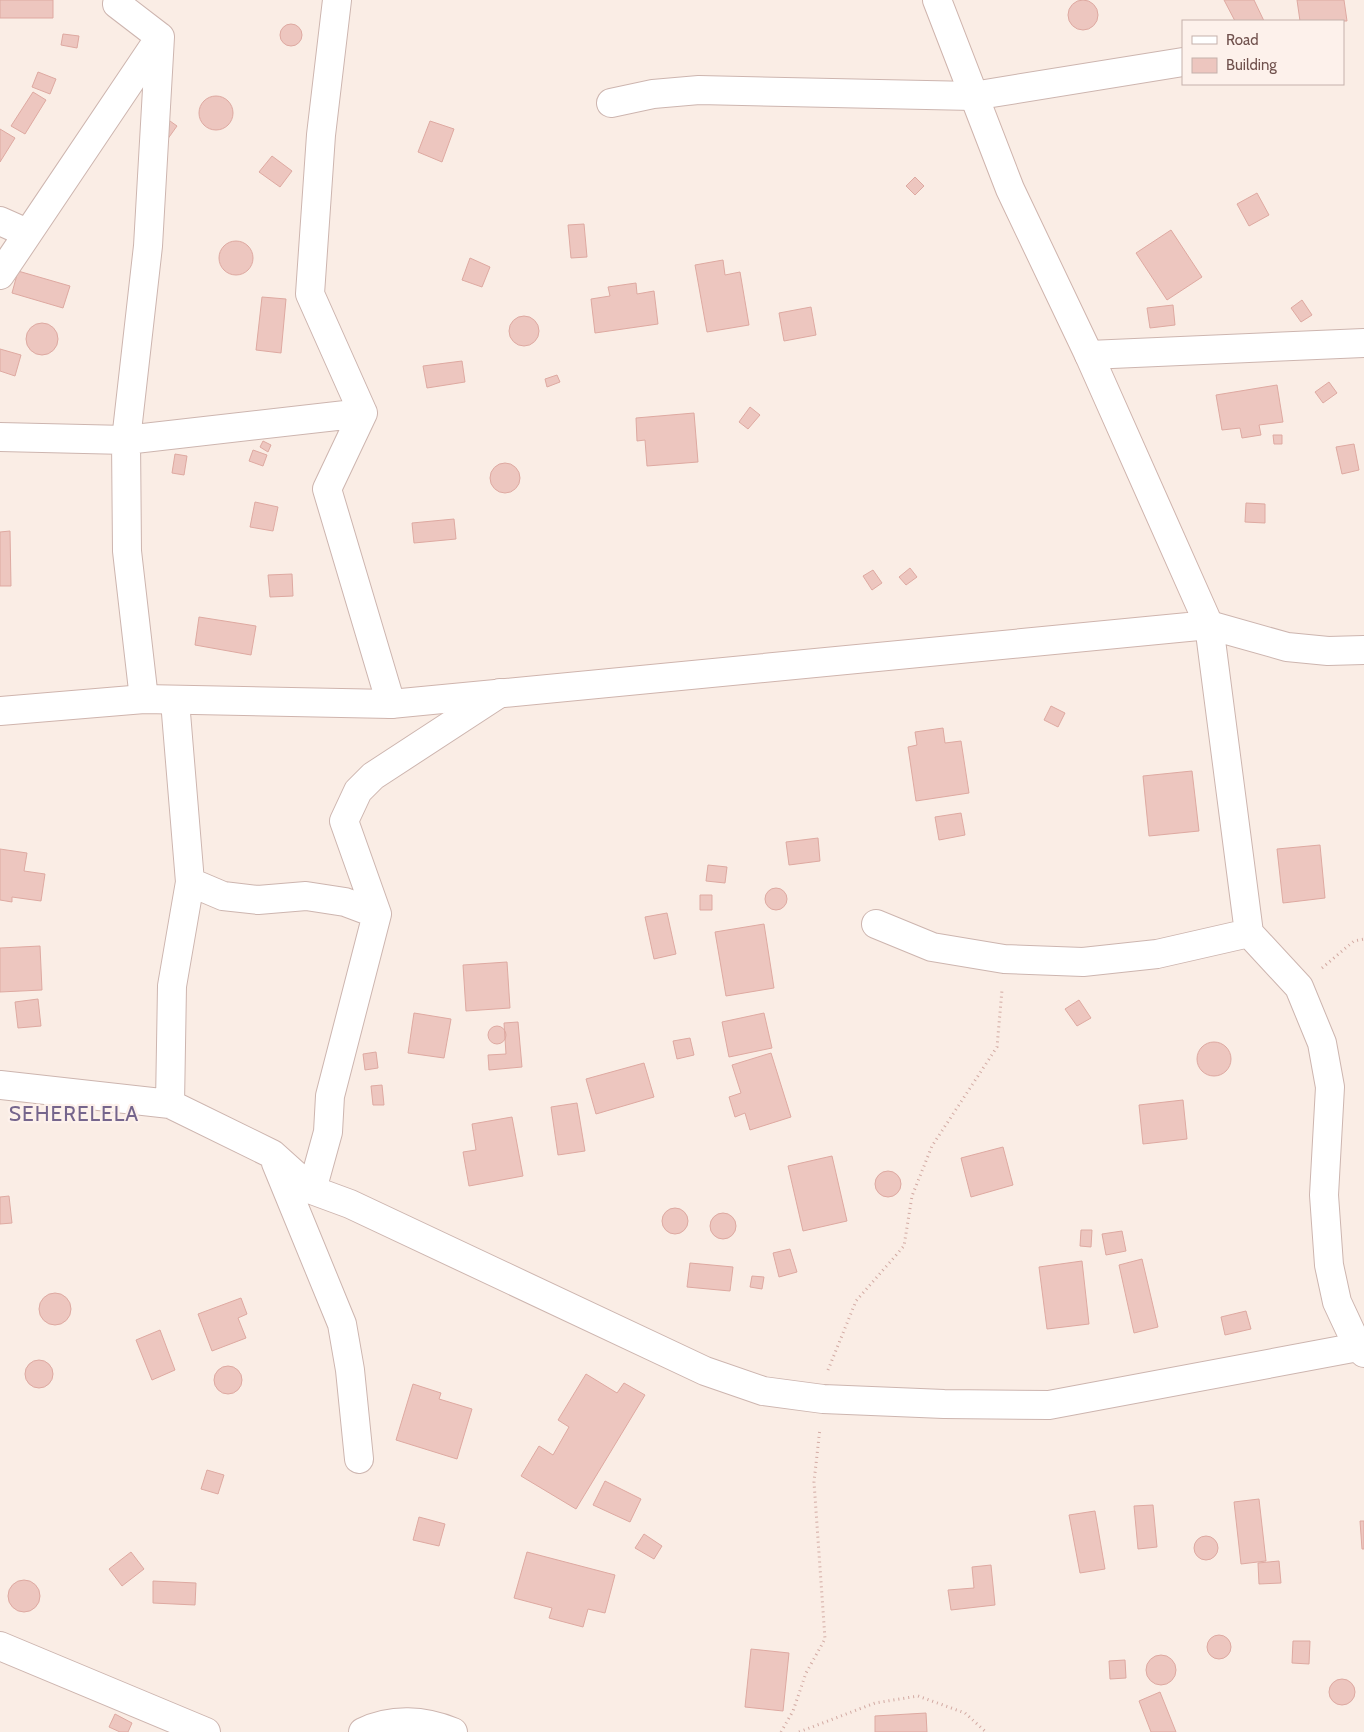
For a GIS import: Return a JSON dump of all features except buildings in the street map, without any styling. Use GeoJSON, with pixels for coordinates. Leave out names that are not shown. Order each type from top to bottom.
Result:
{"type":"FeatureCollection","features":[{"type":"Feature","properties":{"kind":"street"},"geometry":{"type":"LineString","coordinates":[[120,0],[117,4],[160,38]]}},
{"type":"Feature","properties":{"kind":"street"},"geometry":{"type":"LineString","coordinates":[[337,0],[321,135],[310,294],[363,413],[327,489],[391,704]]}},
{"type":"Feature","properties":{"kind":"street"},"geometry":{"type":"LineString","coordinates":[[0,1085],[170,1104],[272,1154],[312,1190],[350,1204],[705,1372],[763,1391],[823,1399],[944,1404],[1049,1405],[1361,1350],[1338,1302],[1329,1265],[1324,1195],[1330,1088],[1322,1043],[1299,987],[1249,933],[1209,625],[1088,355],[1010,189],[938,0]]}},
{"type":"Feature","properties":{"kind":"street"},"geometry":{"type":"LineString","coordinates":[[0,275],[160,38]]}},
{"type":"Feature","properties":{"kind":"street"},"geometry":{"type":"LineString","coordinates":[[144,699],[127,552],[126,440],[148,246],[160,38]]}},
{"type":"Feature","properties":{"kind":"street"},"geometry":{"type":"LineString","coordinates":[[611,102],[653,94],[699,90],[973,96],[1182,62]]}},
{"type":"Feature","properties":{"kind":"street"},"geometry":{"type":"LineString","coordinates":[[0,221],[27,233]]}},
{"type":"Feature","properties":{"kind":"street"},"geometry":{"type":"LineString","coordinates":[[1088,355],[1364,343]]}},
{"type":"Feature","properties":{"kind":"street"},"geometry":{"type":"LineString","coordinates":[[0,437],[126,440],[363,413]]}},
{"type":"Feature","properties":{"kind":"street"},"geometry":{"type":"LineString","coordinates":[[0,711],[144,699],[391,704],[1209,625],[1287,647],[1328,651],[1364,650]]}},
{"type":"Feature","properties":{"kind":"street"},"geometry":{"type":"LineString","coordinates":[[312,1190],[328,1132],[330,1096],[377,914],[344,821],[351,802],[373,776],[500,693]]}},
{"type":"Feature","properties":{"kind":"street"},"geometry":{"type":"LineString","coordinates":[[170,1104],[172,986],[190,882],[175,701]]}},
{"type":"Feature","properties":{"kind":"street"},"geometry":{"type":"LineString","coordinates":[[190,882],[223,896],[258,900],[306,896],[345,902],[377,914]]}},
{"type":"Feature","properties":{"kind":"street"},"geometry":{"type":"LineString","coordinates":[[876,924],[932,947],[1004,959],[1083,962],[1157,954],[1249,933]]}},
{"type":"Feature","properties":{"kind":"street"},"geometry":{"type":"LineString","coordinates":[[272,1154],[320,1265],[342,1324],[360,1459]]}},
{"type":"Feature","properties":{"kind":"street"},"geometry":{"type":"LineString","coordinates":[[0,1646],[206,1732]]}},
{"type":"Feature","properties":{"kind":"street"},"geometry":{"type":"LineString","coordinates":[[363,1732],[371,1728],[410,1720],[438,1726],[453,1732]]}},
{"type":"Feature","properties":{"kind":"path"},"geometry":{"type":"LineString","coordinates":[[1299,987],[1354,941],[1364,939]]}},
{"type":"Feature","properties":{"kind":"path"},"geometry":{"type":"LineString","coordinates":[[780,1732],[793,1711],[806,1673],[825,1639],[814,1482],[827,1373],[856,1301],[904,1246],[912,1196],[932,1146],[997,1047],[1004,959]]}},
{"type":"Feature","properties":{"kind":"path"},"geometry":{"type":"LineString","coordinates":[[799,1732],[875,1703],[918,1696],[965,1713],[986,1732]]}},
{"type":"Feature","properties":{"kind":"district","name":"SEHERELELA"},"geometry":{"type":"Point","coordinates":[74,1113]}}]}
